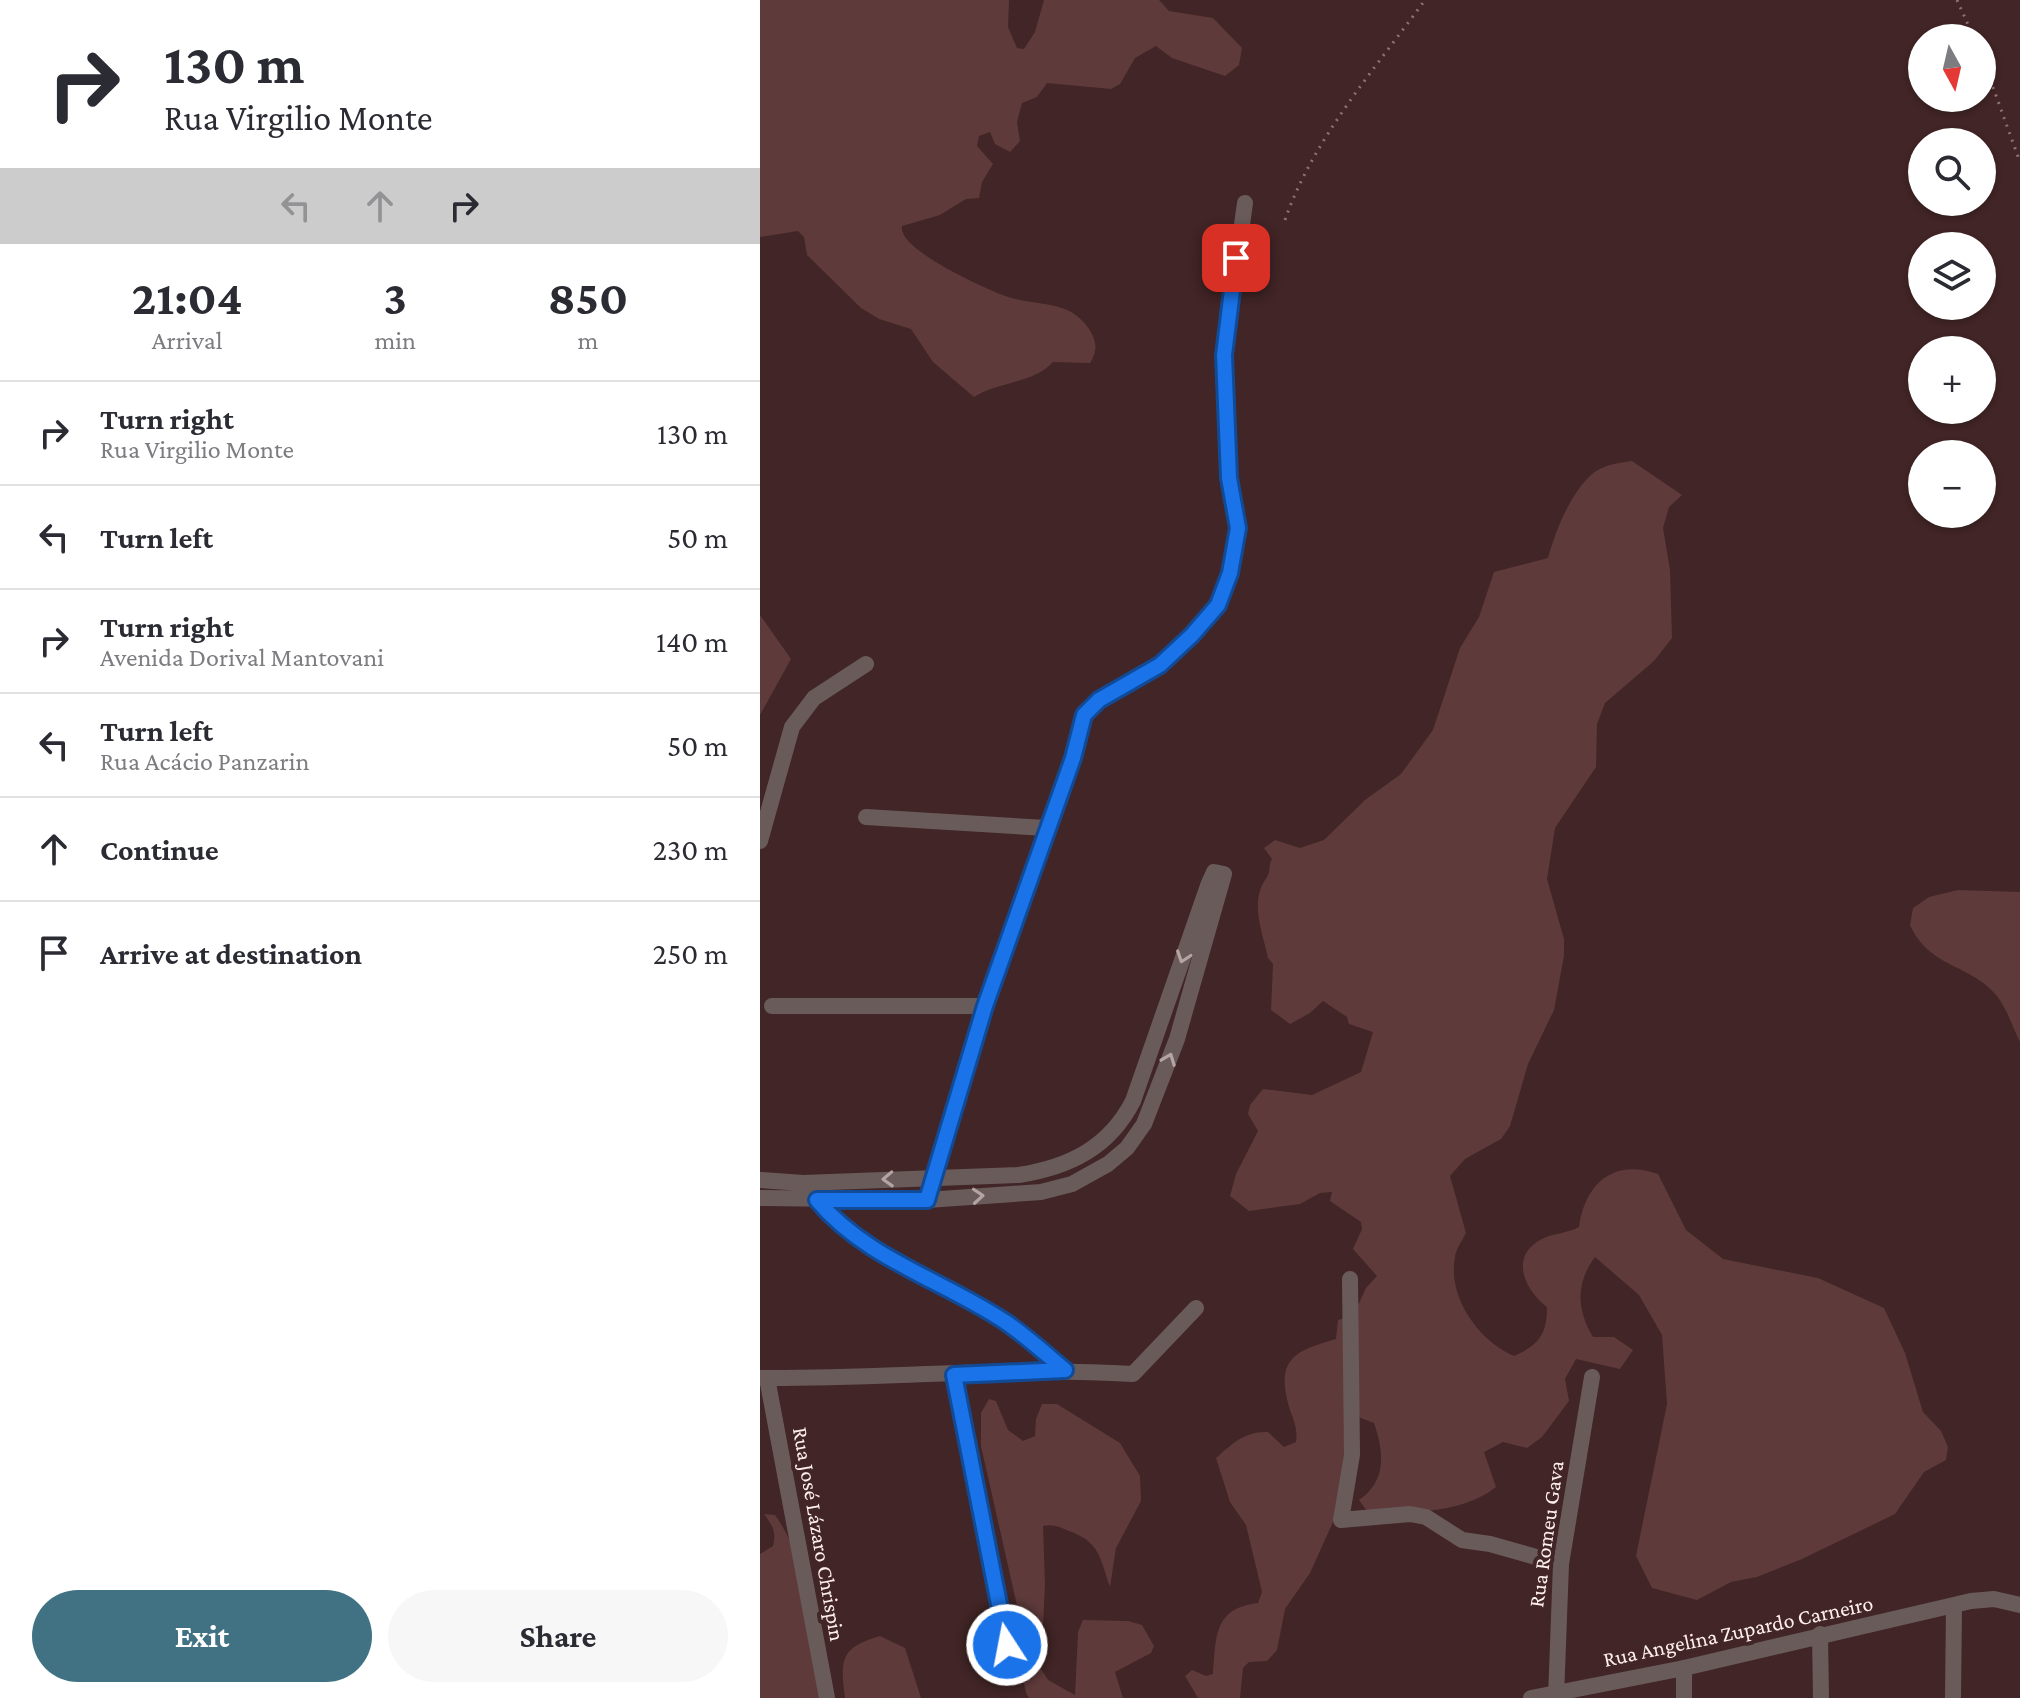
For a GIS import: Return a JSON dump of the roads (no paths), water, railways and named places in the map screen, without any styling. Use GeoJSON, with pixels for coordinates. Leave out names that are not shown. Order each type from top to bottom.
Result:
{"type":"FeatureCollection","features":[{"type":"Feature","properties":{"kind":"street"},"geometry":{"type":"LineString","coordinates":[[927,1200],[985,1006],[1084,715],[1099,700],[1160,665],[1192,635],[1218,605],[1230,573],[1238,528],[1229,478],[1224,355],[1245,203]]}},
{"type":"Feature","properties":{"kind":"street"},"geometry":{"type":"LineString","coordinates":[[760,841],[792,727],[814,698],[866,664]]}},
{"type":"Feature","properties":{"kind":"street"},"geometry":{"type":"LineString","coordinates":[[866,817],[1046,828]]}},
{"type":"Feature","properties":{"kind":"street"},"geometry":{"type":"LineString","coordinates":[[760,1180],[803,1183],[1019,1175],[1054,1170],[1088,1154],[1123,1122],[1133,1101],[1209,883],[1214,872],[1222,872],[1219,899],[1177,1039],[1144,1124],[1127,1148],[1108,1164],[1072,1184],[1041,1192],[927,1200],[760,1198]]}},
{"type":"Feature","properties":{"kind":"street"},"geometry":{"type":"LineString","coordinates":[[772,1006],[985,1006]]}},
{"type":"Feature","properties":{"kind":"street"},"geometry":{"type":"LineString","coordinates":[[803,1183],[834,1221],[863,1241],[1007,1323],[1065,1370]]}},
{"type":"Feature","properties":{"kind":"street"},"geometry":{"type":"LineString","coordinates":[[1350,1279],[1352,1455],[1341,1520],[1410,1514],[1426,1517],[1462,1540],[1490,1544],[1561,1564]]}},
{"type":"Feature","properties":{"kind":"street"},"geometry":{"type":"LineString","coordinates":[[764,1378],[1065,1370],[1133,1374],[1196,1308]]}},
{"type":"Feature","properties":{"kind":"street"},"geometry":{"type":"LineString","coordinates":[[954,1375],[1007,1645]]}},
{"type":"Feature","properties":{"kind":"street","name":"Rua Romeu Gava"},"geometry":{"type":"LineString","coordinates":[[1556,1695],[1561,1564],[1592,1377]]}},
{"type":"Feature","properties":{"kind":"street","name":"Rua José Lázaro Chrispin"},"geometry":{"type":"LineString","coordinates":[[764,1378],[827,1698]]}},
{"type":"Feature","properties":{"kind":"street","name":"Rua Angelina Zupardo Carneiro"},"geometry":{"type":"LineString","coordinates":[[1531,1698],[1684,1668],[1820,1634],[1954,1606],[1994,1599],[2020,1605]]}},
{"type":"Feature","properties":{"kind":"street"},"geometry":{"type":"LineString","coordinates":[[1953,1698],[1954,1606]]}},
{"type":"Feature","properties":{"kind":"street"},"geometry":{"type":"LineString","coordinates":[[1820,1634],[1821,1698]]}},
{"type":"Feature","properties":{"kind":"street"},"geometry":{"type":"LineString","coordinates":[[1684,1668],[1684,1698]]}}]}
